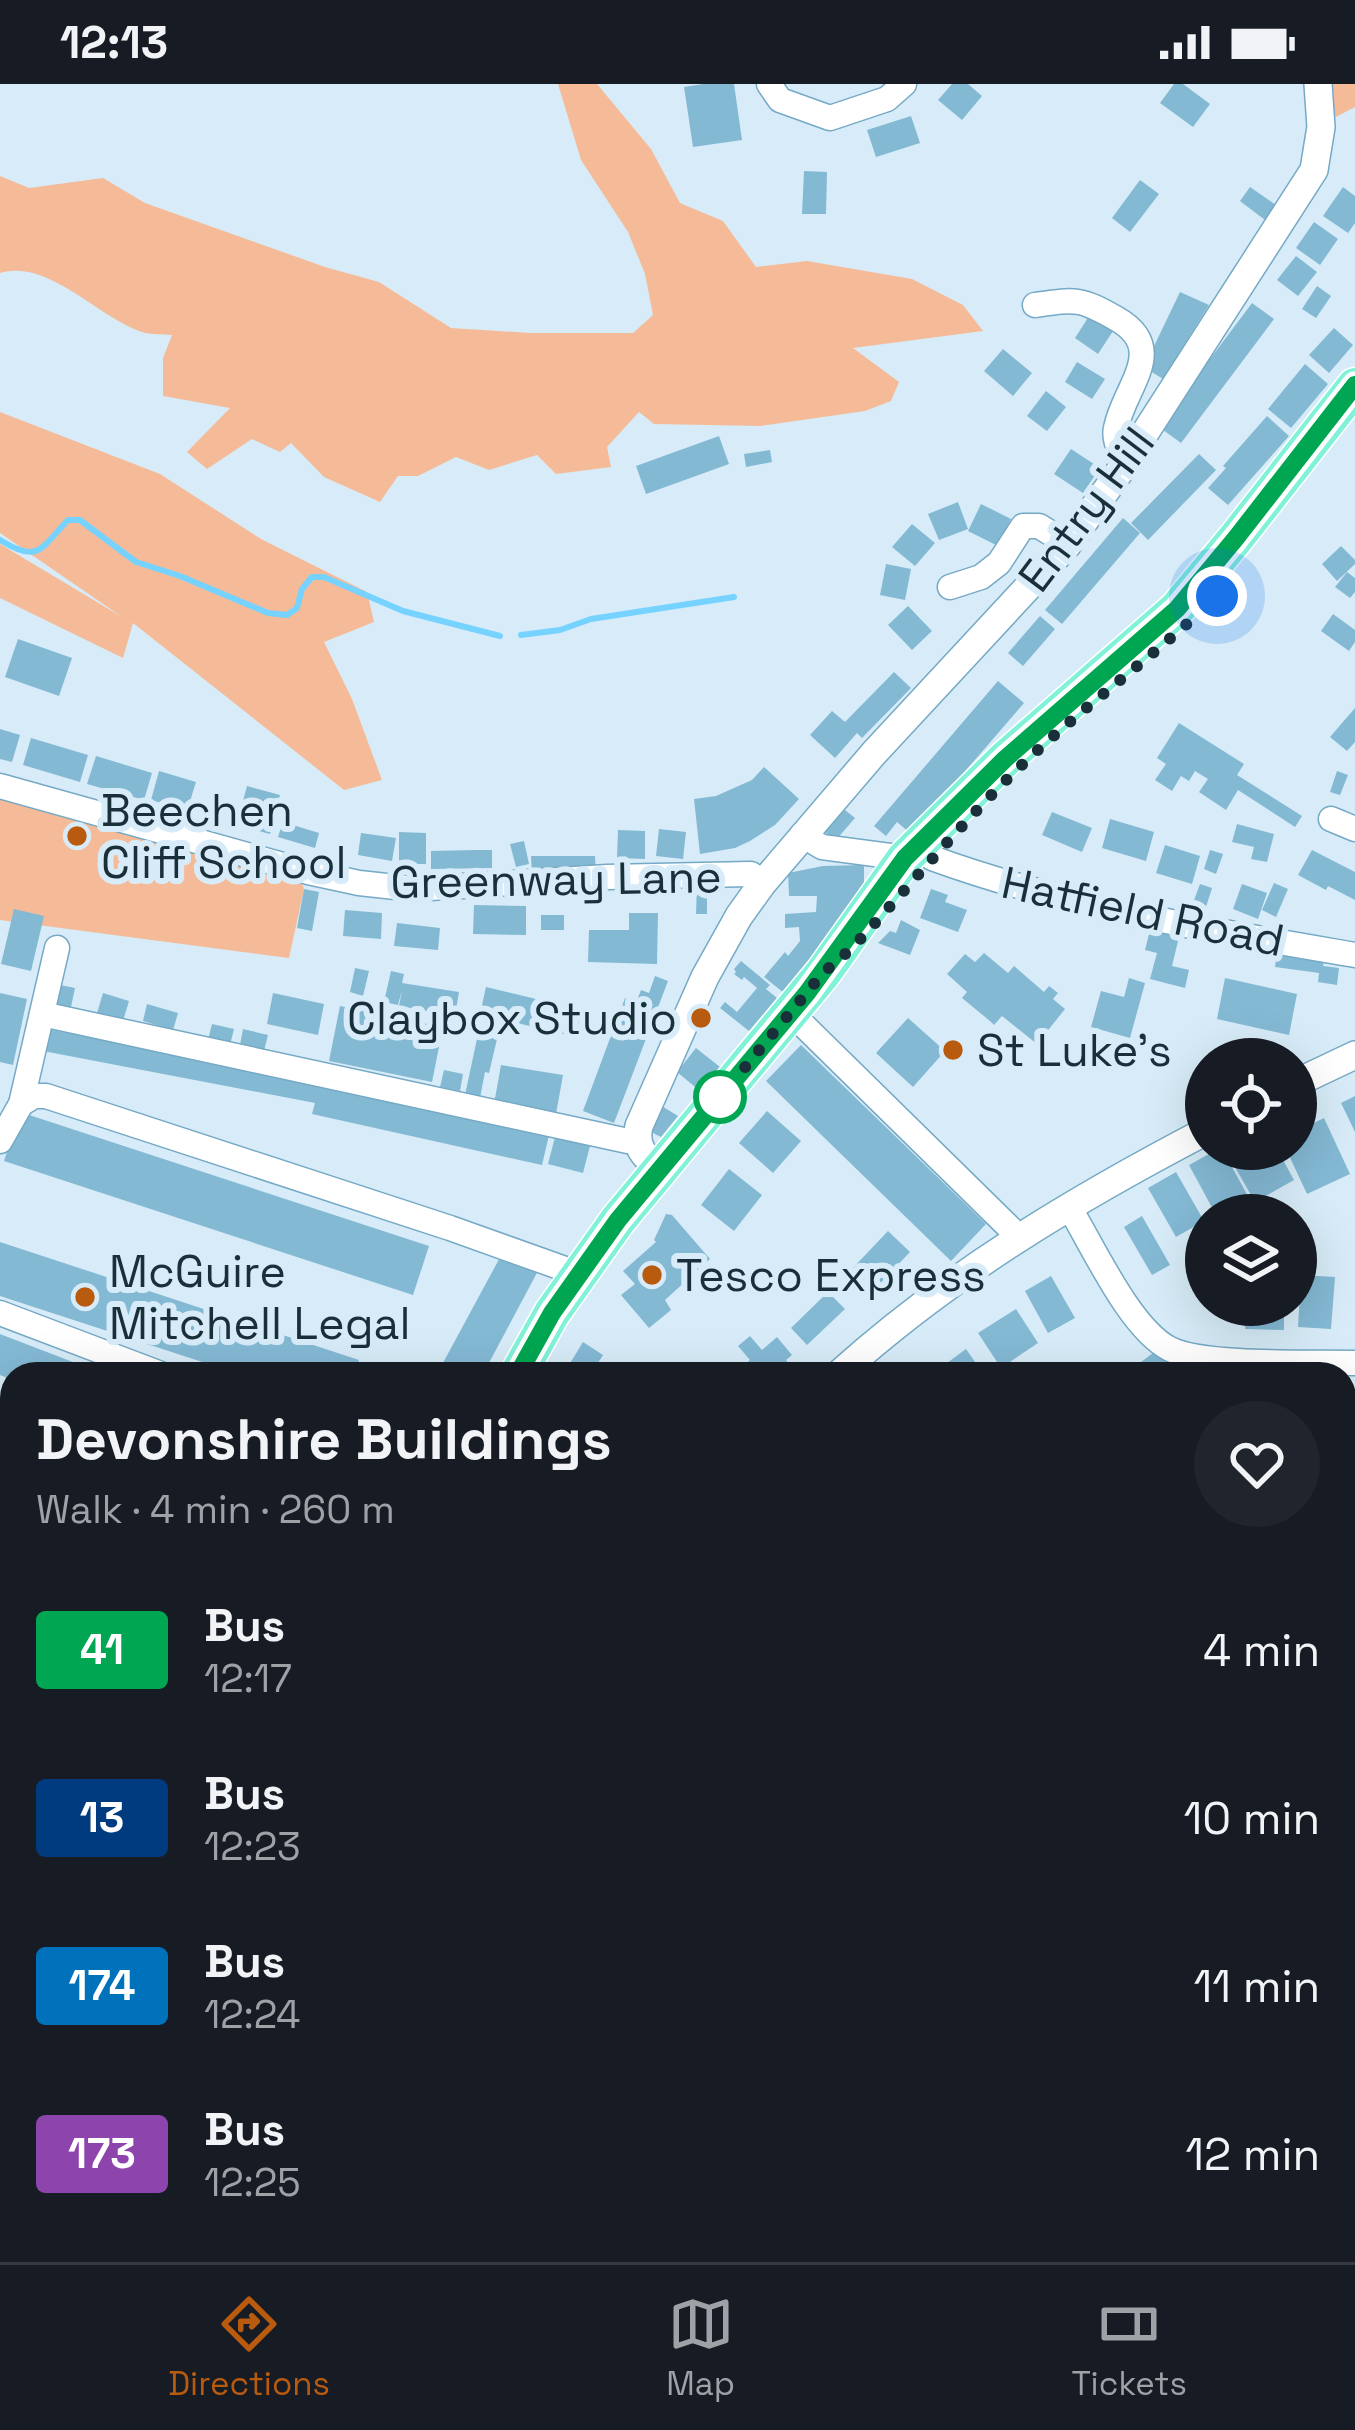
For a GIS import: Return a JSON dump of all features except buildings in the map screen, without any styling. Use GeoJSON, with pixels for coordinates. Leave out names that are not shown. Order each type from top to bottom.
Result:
{"type":"FeatureCollection","features":[{"type":"Feature","properties":{"kind":"main road"},"geometry":{"type":"LineString","coordinates":[[525,1362],[648,1156],[790,1013],[1005,759],[1177,609],[1355,386]]}},
{"type":"Feature","properties":{"kind":"main road"},"geometry":{"type":"LineString","coordinates":[[919,858],[1217,596],[1355,417]]}},
{"type":"Feature","properties":{"kind":"street"},"geometry":{"type":"LineString","coordinates":[[769,84],[780,100],[830,118],[887,99],[904,84]]}},
{"type":"Feature","properties":{"kind":"street","name":"Entry Hill"},"geometry":{"type":"LineString","coordinates":[[648,1156],[639,1126],[705,977],[739,916],[802,835],[1068,544],[1125,464],[1314,170],[1322,127],[1318,84]]}},
{"type":"Feature","properties":{"kind":"street"},"geometry":{"type":"LineString","coordinates":[[1035,304],[1081,300],[1138,335],[1142,362],[1114,431],[1125,464]]}},
{"type":"Feature","properties":{"kind":"street"},"geometry":{"type":"LineString","coordinates":[[950,587],[981,577],[999,563],[1023,526],[1039,526],[1068,544]]}},
{"type":"Feature","properties":{"kind":"street","name":"Greenway Lane"},"geometry":{"type":"LineString","coordinates":[[0,786],[359,883],[414,889],[751,874],[762,884]]}},
{"type":"Feature","properties":{"kind":"street","name":"Hatfield Road"},"geometry":{"type":"LineString","coordinates":[[802,835],[822,847],[919,858],[1178,923],[1355,955]]}},
{"type":"Feature","properties":{"kind":"street"},"geometry":{"type":"LineString","coordinates":[[0,1142],[21,1104],[57,948]]}},
{"type":"Feature","properties":{"kind":"street"},"geometry":{"type":"LineString","coordinates":[[790,1013],[1019,1237]]}},
{"type":"Feature","properties":{"kind":"street"},"geometry":{"type":"LineString","coordinates":[[42,1015],[648,1156]]}},
{"type":"Feature","properties":{"kind":"street"},"geometry":{"type":"LineString","coordinates":[[1317,1073],[1355,1055]]}},
{"type":"Feature","properties":{"kind":"street"},"geometry":{"type":"LineString","coordinates":[[21,1104],[34,1096],[46,1096],[578,1274]]}},
{"type":"Feature","properties":{"kind":"street"},"geometry":{"type":"LineString","coordinates":[[852,1362],[893,1326],[1019,1237],[1185,1143]]}},
{"type":"Feature","properties":{"kind":"street"},"geometry":{"type":"LineString","coordinates":[[1069,1207],[1134,1316],[1151,1336],[1171,1349],[1210,1358],[1326,1362]]}},
{"type":"Feature","properties":{"kind":"street"},"geometry":{"type":"LineString","coordinates":[[0,1313],[129,1362]]}},
{"type":"Feature","properties":{"kind":"shaded area"},"geometry":{"type":"Polygon","coordinates":[[[558,84],[597,84],[651,149],[680,203],[723,221],[756,267],[807,261],[912,279],[963,305],[983,331],[853,348],[899,382],[891,401],[865,411],[760,426],[654,424],[639,412],[607,447],[611,467],[556,474],[537,455],[489,470],[456,457],[418,476],[398,476],[380,502],[324,477],[291,443],[280,452],[252,439],[207,469],[187,452],[230,408],[163,396],[163,358],[172,335],[125,325],[37,274],[0,273],[0,176],[29,188],[103,178],[145,203],[379,282],[451,328],[633,333],[653,315],[645,274],[628,232],[581,160],[558,84]]]}},
{"type":"Feature","properties":{"kind":"shaded area"},"geometry":{"type":"Polygon","coordinates":[[[1327,84],[1355,84],[1355,107],[1332,119],[1327,84]]]}},
{"type":"Feature","properties":{"kind":"shaded area"},"geometry":{"type":"Polygon","coordinates":[[[0,412],[160,474],[261,539],[367,592],[374,622],[324,642],[352,699],[382,780],[344,790],[133,623],[123,658],[0,598],[0,544],[122,617],[0,533],[0,412]]]}},
{"type":"Feature","properties":{"kind":"shaded area","name":"Beechen Cliff School"},"geometry":{"type":"Polygon","coordinates":[[[0,793],[299,874],[304,889],[289,958],[0,920],[0,793]]]}},
{"type":"Feature","properties":{"kind":"waterway"},"geometry":{"type":"LineString","coordinates":[[0,540],[31,552],[68,520],[80,520],[136,562],[268,613],[287,615],[297,608],[302,589],[312,577],[324,577],[403,611],[500,636]]}},
{"type":"Feature","properties":{"kind":"waterway"},"geometry":{"type":"LineString","coordinates":[[521,635],[734,597]]}},
{"type":"Feature","properties":{"kind":"bus line","name":"41"},"geometry":{"type":"LineString","coordinates":[[525,1362],[552,1313],[618,1220],[823,973],[905,858],[1005,759],[1177,609],[1355,385]]}},
{"type":"Feature","properties":{"kind":"place","name":"Beechen Cliff School"},"geometry":{"type":"Point","coordinates":[77,836]}},
{"type":"Feature","properties":{"kind":"place","name":"Claybox Studio"},"geometry":{"type":"Point","coordinates":[701,1018]}},
{"type":"Feature","properties":{"kind":"place","name":"St Luke's"},"geometry":{"type":"Point","coordinates":[953,1050]}},
{"type":"Feature","properties":{"kind":"place","name":"Tesco Express"},"geometry":{"type":"Point","coordinates":[652,1275]}},
{"type":"Feature","properties":{"kind":"place","name":"McGuire Mitchell Legal"},"geometry":{"type":"Point","coordinates":[85,1297]}},
{"type":"Feature","properties":{"kind":"route"},"geometry":{"type":"LineString","coordinates":[[720,1097],[712,1107],[823,973],[851,949],[1004,783],[1217,596]]}}]}
